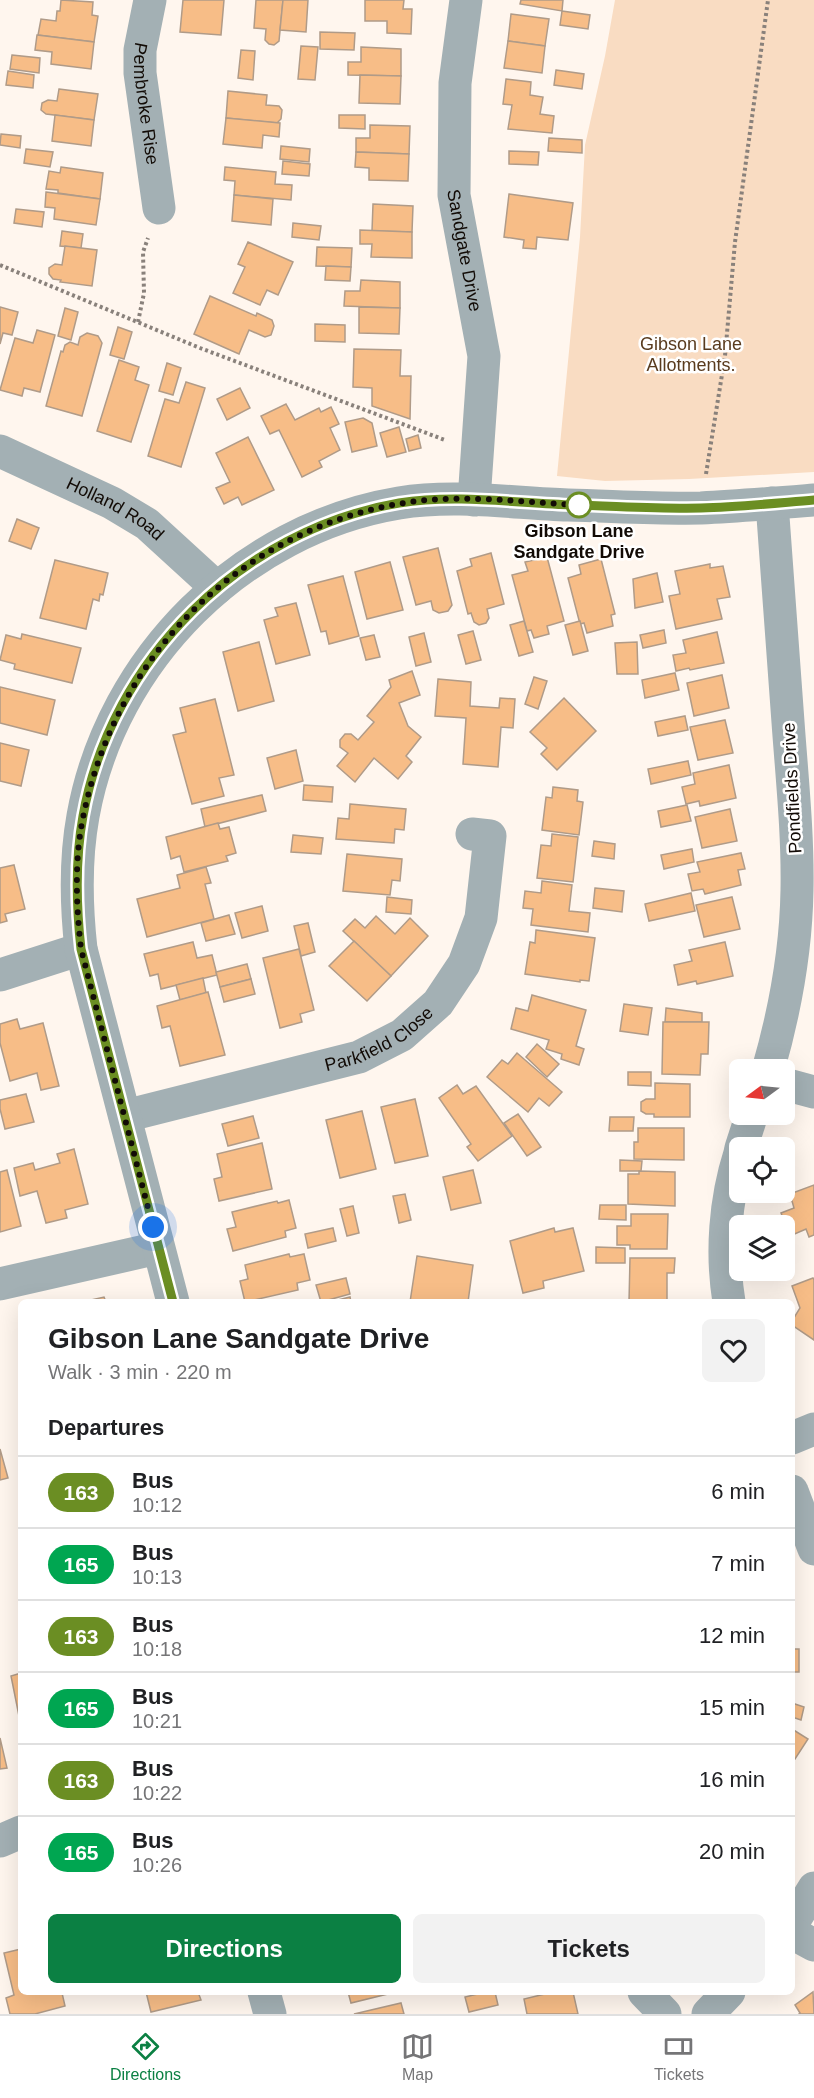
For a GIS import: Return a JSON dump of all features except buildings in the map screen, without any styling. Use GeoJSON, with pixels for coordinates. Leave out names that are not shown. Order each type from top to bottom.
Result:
{"type":"FeatureCollection","features":[{"type":"Feature","properties":{"kind":"street","name":"Pembroke Rise"},"geometry":{"type":"LineString","coordinates":[[150,0],[142,38],[140,73],[159,208]]}},
{"type":"Feature","properties":{"kind":"street","name":"Sandgate Drive"},"geometry":{"type":"LineString","coordinates":[[466,0],[455,83],[454,195],[484,356],[474,500]]}},
{"type":"Feature","properties":{"kind":"street","name":"Holland Road"},"geometry":{"type":"LineString","coordinates":[[0,451],[112,503],[147,524],[217,588]]}},
{"type":"Feature","properties":{"kind":"street"},"geometry":{"type":"LineString","coordinates":[[172,1299],[81,949],[78,915],[79,848],[83,815],[101,750],[125,699],[149,661],[184,618],[243,567],[272,549],[333,521],[397,504],[430,499],[701,508],[814,500]]}},
{"type":"Feature","properties":{"kind":"street","name":"Pondfields Drive"},"geometry":{"type":"LineString","coordinates":[[771,1059],[788,985],[794,938],[804,796],[772,503]]}},
{"type":"Feature","properties":{"kind":"street","name":"Parkfield Close"},"geometry":{"type":"LineString","coordinates":[[125,1116],[359,1058],[395,1039],[421,1020],[438,1003],[464,964],[481,918],[490,836],[471,834]]}},
{"type":"Feature","properties":{"kind":"street"},"geometry":{"type":"LineString","coordinates":[[0,975],[81,949]]}},
{"type":"Feature","properties":{"kind":"street"},"geometry":{"type":"LineString","coordinates":[[795,1087],[814,1092]]}},
{"type":"Feature","properties":{"kind":"street"},"geometry":{"type":"LineString","coordinates":[[729,1203],[725,1240],[729,1299]]}},
{"type":"Feature","properties":{"kind":"street"},"geometry":{"type":"LineString","coordinates":[[0,1284],[158,1248]]}},
{"type":"Feature","properties":{"kind":"street"},"geometry":{"type":"LineString","coordinates":[[795,1437],[814,1429]]}},
{"type":"Feature","properties":{"kind":"street"},"geometry":{"type":"LineString","coordinates":[[795,1499],[814,1549]]}},
{"type":"Feature","properties":{"kind":"street"},"geometry":{"type":"LineString","coordinates":[[0,1841],[18,1833]]}},
{"type":"Feature","properties":{"kind":"street"},"geometry":{"type":"LineString","coordinates":[[795,1919],[814,1888]]}},
{"type":"Feature","properties":{"kind":"street"},"geometry":{"type":"LineString","coordinates":[[795,1935],[814,1945]]}},
{"type":"Feature","properties":{"kind":"street"},"geometry":{"type":"LineString","coordinates":[[265,1995],[270,2014]]}},
{"type":"Feature","properties":{"kind":"street"},"geometry":{"type":"LineString","coordinates":[[648,1995],[665,2014]]}},
{"type":"Feature","properties":{"kind":"street"},"geometry":{"type":"LineString","coordinates":[[708,2014],[726,1995]]}},
{"type":"Feature","properties":{"kind":"path"},"geometry":{"type":"LineString","coordinates":[[701,508],[725,356],[735,242],[768,0]]}},
{"type":"Feature","properties":{"kind":"path"},"geometry":{"type":"LineString","coordinates":[[138,322],[144,293],[143,252],[159,208]]}},
{"type":"Feature","properties":{"kind":"path"},"geometry":{"type":"LineString","coordinates":[[0,265],[200,348],[477,452]]}},
{"type":"Feature","properties":{"kind":"green space","name":"Gibson Lane Allotments."},"geometry":{"type":"Polygon","coordinates":[[[615,0],[814,0],[814,472],[605,481],[557,476],[580,237],[585,145],[615,0]]]}},
{"type":"Feature","properties":{"kind":"bus line","name":"163"},"geometry":{"type":"LineString","coordinates":[[172,1299],[81,949],[77,882],[83,815],[101,750],[130,690],[169,635],[217,588],[243,567],[272,549],[333,521],[397,504],[430,499],[701,508],[814,500]]}},
{"type":"Feature","properties":{"kind":"place","name":"Gibson Lane Sandgate Drive"},"geometry":{"type":"Point","coordinates":[579,505]}},
{"type":"Feature","properties":{"kind":"route"},"geometry":{"type":"LineString","coordinates":[[153,1227],[81,949],[78,915],[77,882],[83,815],[101,750],[130,690],[169,635],[217,588],[243,567],[272,549],[333,521],[364,511],[430,499],[579,505]]}}]}
